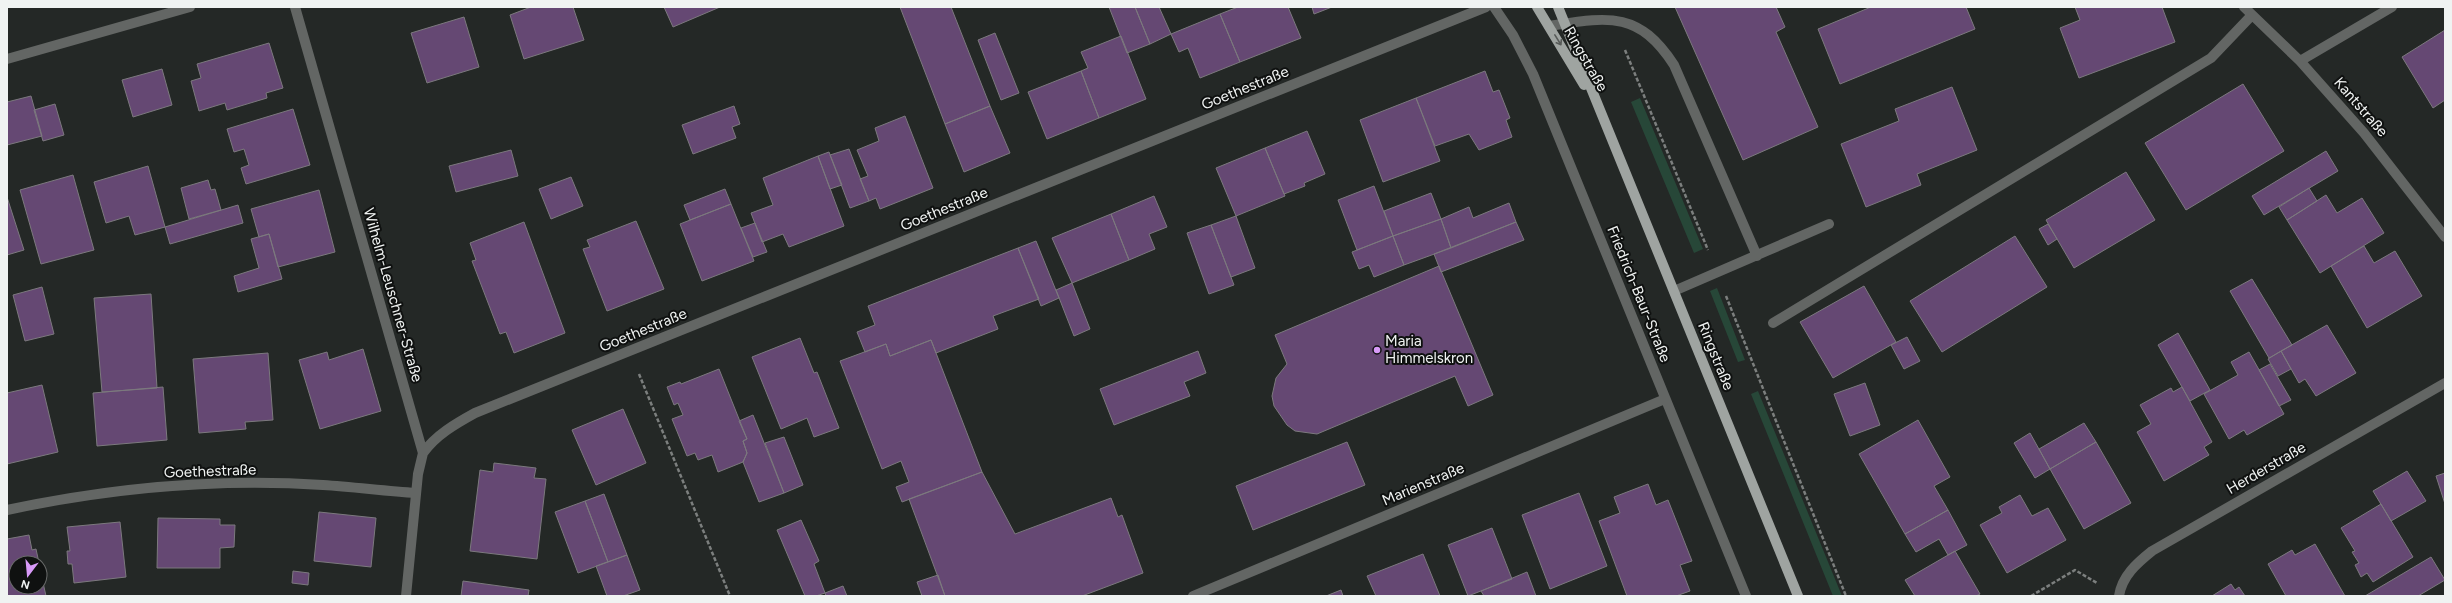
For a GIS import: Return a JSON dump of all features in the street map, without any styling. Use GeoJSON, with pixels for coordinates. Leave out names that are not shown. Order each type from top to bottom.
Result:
{"type":"FeatureCollection","features":[{"type":"Feature","properties":{"kind":"main road","name":"Ringstraße"},"geometry":{"type":"LineString","coordinates":[[1537,7],[1607,127]]}},
{"type":"Feature","properties":{"kind":"main road","name":"Ringstraße"},"geometry":{"type":"LineString","coordinates":[[1558,7],[1798,596]]}},
{"type":"Feature","properties":{"kind":"street"},"geometry":{"type":"LineString","coordinates":[[7,59],[190,7]]}},
{"type":"Feature","properties":{"kind":"street","name":"Wilhelm-Leuschner-Straße"},"geometry":{"type":"LineString","coordinates":[[295,7],[423,454],[416,493],[406,596]]}},
{"type":"Feature","properties":{"kind":"street","name":"Goethestraße"},"geometry":{"type":"LineString","coordinates":[[423,454],[431,442],[442,433],[475,413],[1486,7]]}},
{"type":"Feature","properties":{"kind":"street","name":"Friedrich-Baur-Straße"},"geometry":{"type":"LineString","coordinates":[[1494,7],[1517,41],[1533,74],[1746,596]]}},
{"type":"Feature","properties":{"kind":"street","name":"Kantstraße"},"geometry":{"type":"LineString","coordinates":[[2244,7],[2300,61],[2364,133],[2445,237]]}},
{"type":"Feature","properties":{"kind":"street"},"geometry":{"type":"LineString","coordinates":[[2300,61],[2392,7]]}},
{"type":"Feature","properties":{"kind":"street"},"geometry":{"type":"LineString","coordinates":[[1773,323],[2211,58],[2252,15]]}},
{"type":"Feature","properties":{"kind":"street"},"geometry":{"type":"LineString","coordinates":[[1549,26],[1612,20],[1640,27],[1662,48],[1674,65],[1757,256]]}},
{"type":"Feature","properties":{"kind":"street"},"geometry":{"type":"LineString","coordinates":[[1674,291],[1830,224]]}},
{"type":"Feature","properties":{"kind":"street","name":"Herderstraße"},"geometry":{"type":"LineString","coordinates":[[2118,596],[2125,578],[2138,562],[2152,551],[2445,383]]}},
{"type":"Feature","properties":{"kind":"street","name":"Marienstraße"},"geometry":{"type":"LineString","coordinates":[[1192,596],[1665,399]]}},
{"type":"Feature","properties":{"kind":"street","name":"Goethestraße"},"geometry":{"type":"LineString","coordinates":[[7,510],[88,495],[182,485],[322,485],[416,493]]}},
{"type":"Feature","properties":{"kind":"path"},"geometry":{"type":"LineString","coordinates":[[1612,20],[1717,273],[1756,374],[1846,596]]}},
{"type":"Feature","properties":{"kind":"path"},"geometry":{"type":"LineString","coordinates":[[630,351],[730,596]]}},
{"type":"Feature","properties":{"kind":"path"},"geometry":{"type":"LineString","coordinates":[[2031,596],[2075,570],[2118,596]]}},
{"type":"Feature","properties":{"kind":"green space"},"geometry":{"type":"Polygon","coordinates":[[[1640,98],[1703,249],[1694,253],[1631,102],[1640,98]]]}},
{"type":"Feature","properties":{"kind":"green space"},"geometry":{"type":"Polygon","coordinates":[[[1717,288],[1745,360],[1738,362],[1710,291],[1717,288]]]}},
{"type":"Feature","properties":{"kind":"green space"},"geometry":{"type":"Polygon","coordinates":[[[1758,391],[1842,596],[1833,596],[1751,394],[1758,391]]]}},
{"type":"Feature","properties":{"kind":"building"},"geometry":{"type":"Polygon","coordinates":[[[531,7],[573,7],[584,40],[524,59],[510,15],[531,7]]]}},
{"type":"Feature","properties":{"kind":"building"},"geometry":{"type":"Polygon","coordinates":[[[664,7],[720,7],[673,27],[664,7]]]}},
{"type":"Feature","properties":{"kind":"building"},"geometry":{"type":"Polygon","coordinates":[[[900,7],[951,7],[990,106],[945,124],[900,7]]]}},
{"type":"Feature","properties":{"kind":"building"},"geometry":{"type":"Polygon","coordinates":[[[1109,7],[1135,7],[1150,44],[1127,53],[1109,7]]]}},
{"type":"Feature","properties":{"kind":"building"},"geometry":{"type":"Polygon","coordinates":[[[1135,7],[1159,7],[1171,34],[1150,44],[1135,7]]]}},
{"type":"Feature","properties":{"kind":"building"},"geometry":{"type":"Polygon","coordinates":[[[1238,7],[1288,7],[1301,38],[1240,62],[1220,14],[1238,7]]]}},
{"type":"Feature","properties":{"kind":"building"},"geometry":{"type":"Polygon","coordinates":[[[1312,7],[1332,7],[1314,14],[1312,7]]]}},
{"type":"Feature","properties":{"kind":"building"},"geometry":{"type":"Polygon","coordinates":[[[1675,7],[1776,7],[1785,27],[1776,32],[1818,127],[1743,160],[1675,7]]]}},
{"type":"Feature","properties":{"kind":"building"},"geometry":{"type":"Polygon","coordinates":[[[1871,7],[1966,7],[1975,29],[1840,84],[1818,29],[1871,7]]]}},
{"type":"Feature","properties":{"kind":"building"},"geometry":{"type":"Polygon","coordinates":[[[2075,7],[2162,7],[2175,42],[2079,78],[2060,28],[2080,20],[2075,7]]]}},
{"type":"Feature","properties":{"kind":"building"},"geometry":{"type":"Polygon","coordinates":[[[1220,14],[1240,62],[1200,78],[1188,48],[1179,52],[1171,34],[1220,14]]]}},
{"type":"Feature","properties":{"kind":"building"},"geometry":{"type":"Polygon","coordinates":[[[464,17],[479,67],[427,83],[411,33],[464,17]]]}},
{"type":"Feature","properties":{"kind":"building"},"geometry":{"type":"Polygon","coordinates":[[[2445,30],[2445,100],[2433,108],[2402,57],[2445,30]]]}},
{"type":"Feature","properties":{"kind":"building"},"geometry":{"type":"Polygon","coordinates":[[[995,33],[1019,93],[1001,100],[978,40],[995,33]]]}},
{"type":"Feature","properties":{"kind":"building"},"geometry":{"type":"Polygon","coordinates":[[[1121,36],[1146,99],[1099,118],[1081,71],[1088,68],[1081,52],[1121,36]]]}},
{"type":"Feature","properties":{"kind":"building"},"geometry":{"type":"Polygon","coordinates":[[[269,43],[283,88],[266,93],[267,98],[227,110],[225,103],[199,111],[191,81],[201,78],[197,64],[269,43]]]}},
{"type":"Feature","properties":{"kind":"building"},"geometry":{"type":"Polygon","coordinates":[[[162,69],[172,105],[133,117],[122,80],[162,69]]]}},
{"type":"Feature","properties":{"kind":"building"},"geometry":{"type":"Polygon","coordinates":[[[1081,71],[1099,118],[1047,139],[1028,92],[1081,71]]]}},
{"type":"Feature","properties":{"kind":"building"},"geometry":{"type":"Polygon","coordinates":[[[1485,71],[1493,92],[1499,90],[1510,118],[1506,120],[1512,137],[1479,150],[1469,134],[1435,146],[1416,98],[1485,71]]]}},
{"type":"Feature","properties":{"kind":"building"},"geometry":{"type":"Polygon","coordinates":[[[2243,84],[2284,151],[2186,210],[2145,143],[2243,84]]]}},
{"type":"Feature","properties":{"kind":"building"},"geometry":{"type":"Polygon","coordinates":[[[1952,87],[1977,150],[1917,174],[1921,185],[1866,207],[1841,144],[1899,121],[1895,109],[1952,87]]]}},
{"type":"Feature","properties":{"kind":"building"},"geometry":{"type":"Polygon","coordinates":[[[31,96],[42,136],[7,145],[7,102],[31,96]]]}},
{"type":"Feature","properties":{"kind":"building"},"geometry":{"type":"Polygon","coordinates":[[[1416,98],[1440,161],[1383,182],[1360,120],[1416,98]]]}},
{"type":"Feature","properties":{"kind":"building"},"geometry":{"type":"Polygon","coordinates":[[[55,104],[64,135],[43,141],[34,110],[55,104]]]}},
{"type":"Feature","properties":{"kind":"building"},"geometry":{"type":"Polygon","coordinates":[[[734,106],[740,124],[732,127],[736,138],[693,154],[682,125],[734,106]]]}},
{"type":"Feature","properties":{"kind":"building"},"geometry":{"type":"Polygon","coordinates":[[[990,106],[1010,153],[964,172],[945,124],[990,106]]]}},
{"type":"Feature","properties":{"kind":"building"},"geometry":{"type":"Polygon","coordinates":[[[293,109],[310,165],[246,184],[241,168],[249,165],[244,149],[234,152],[227,129],[293,109]]]}},
{"type":"Feature","properties":{"kind":"building"},"geometry":{"type":"Polygon","coordinates":[[[905,116],[933,188],[880,209],[876,198],[869,201],[860,179],[868,176],[857,150],[879,141],[875,128],[905,116]]]}},
{"type":"Feature","properties":{"kind":"building"},"geometry":{"type":"Polygon","coordinates":[[[1307,131],[1325,174],[1304,183],[1305,186],[1284,194],[1265,148],[1307,131]]]}},
{"type":"Feature","properties":{"kind":"building"},"geometry":{"type":"Polygon","coordinates":[[[1265,148],[1285,196],[1236,216],[1216,168],[1265,148]]]}},
{"type":"Feature","properties":{"kind":"building"},"geometry":{"type":"Polygon","coordinates":[[[849,149],[869,201],[850,208],[830,155],[849,149]]]}},
{"type":"Feature","properties":{"kind":"building"},"geometry":{"type":"Polygon","coordinates":[[[511,150],[518,176],[456,192],[449,166],[511,150]]]}},
{"type":"Feature","properties":{"kind":"building"},"geometry":{"type":"Polygon","coordinates":[[[2326,151],[2338,171],[2264,215],[2252,196],[2326,151]]]}},
{"type":"Feature","properties":{"kind":"building"},"geometry":{"type":"Polygon","coordinates":[[[829,152],[842,185],[830,189],[818,156],[829,152]]]}},
{"type":"Feature","properties":{"kind":"building"},"geometry":{"type":"Polygon","coordinates":[[[818,156],[844,226],[789,247],[783,234],[762,242],[751,213],[773,205],[763,178],[818,156]]]}},
{"type":"Feature","properties":{"kind":"building"},"geometry":{"type":"Polygon","coordinates":[[[148,166],[165,227],[135,235],[129,216],[106,223],[94,182],[148,166]]]}},
{"type":"Feature","properties":{"kind":"building"},"geometry":{"type":"Polygon","coordinates":[[[2126,172],[2155,220],[2074,268],[2046,220],[2126,172]]]}},
{"type":"Feature","properties":{"kind":"building"},"geometry":{"type":"Polygon","coordinates":[[[73,175],[94,250],[41,264],[20,190],[73,175]]]}},
{"type":"Feature","properties":{"kind":"building"},"geometry":{"type":"Polygon","coordinates":[[[571,177],[583,206],[551,219],[539,189],[571,177]]]}},
{"type":"Feature","properties":{"kind":"building"},"geometry":{"type":"Polygon","coordinates":[[[208,180],[211,190],[215,189],[221,210],[189,219],[181,188],[208,180]]]}},
{"type":"Feature","properties":{"kind":"building"},"geometry":{"type":"Polygon","coordinates":[[[1374,186],[1393,236],[1357,250],[1338,200],[1374,186]]]}},
{"type":"Feature","properties":{"kind":"building"},"geometry":{"type":"Polygon","coordinates":[[[2309,188],[2317,201],[2287,220],[2279,207],[2309,188]]]}},
{"type":"Feature","properties":{"kind":"building"},"geometry":{"type":"Polygon","coordinates":[[[725,189],[731,204],[690,220],[684,205],[725,189]]]}},
{"type":"Feature","properties":{"kind":"building"},"geometry":{"type":"Polygon","coordinates":[[[319,190],[335,252],[278,267],[269,234],[259,237],[251,209],[319,190]]]}},
{"type":"Feature","properties":{"kind":"building"},"geometry":{"type":"Polygon","coordinates":[[[1431,193],[1441,219],[1393,236],[1384,211],[1431,193]]]}},
{"type":"Feature","properties":{"kind":"building"},"geometry":{"type":"Polygon","coordinates":[[[2326,195],[2337,213],[2362,198],[2384,233],[2320,273],[2287,220],[2326,195]]]}},
{"type":"Feature","properties":{"kind":"building"},"geometry":{"type":"Polygon","coordinates":[[[1154,196],[1167,227],[1149,234],[1155,249],[1129,260],[1111,214],[1154,196]]]}},
{"type":"Feature","properties":{"kind":"building"},"geometry":{"type":"Polygon","coordinates":[[[7,197],[24,250],[7,255],[7,197]]]}},
{"type":"Feature","properties":{"kind":"building"},"geometry":{"type":"Polygon","coordinates":[[[1509,203],[1516,222],[1451,248],[1441,219],[1469,207],[1473,218],[1509,203]]]}},
{"type":"Feature","properties":{"kind":"building"},"geometry":{"type":"Polygon","coordinates":[[[731,204],[754,261],[702,281],[680,224],[731,204]]]}},
{"type":"Feature","properties":{"kind":"building"},"geometry":{"type":"Polygon","coordinates":[[[238,205],[243,223],[170,244],[165,227],[238,205]]]}},
{"type":"Feature","properties":{"kind":"building"},"geometry":{"type":"Polygon","coordinates":[[[1111,214],[1129,260],[1072,283],[1052,238],[1111,214]]]}},
{"type":"Feature","properties":{"kind":"building"},"geometry":{"type":"Polygon","coordinates":[[[1236,216],[1255,268],[1231,277],[1211,225],[1236,216]]]}},
{"type":"Feature","properties":{"kind":"building"},"geometry":{"type":"Polygon","coordinates":[[[1441,219],[1451,248],[1404,265],[1393,236],[1441,219]]]}},
{"type":"Feature","properties":{"kind":"building"},"geometry":{"type":"Polygon","coordinates":[[[636,221],[664,289],[607,311],[583,249],[590,247],[587,240],[636,221]]]}},
{"type":"Feature","properties":{"kind":"building"},"geometry":{"type":"Polygon","coordinates":[[[524,222],[565,333],[514,353],[506,332],[500,334],[472,261],[476,260],[470,243],[524,222]]]}},
{"type":"Feature","properties":{"kind":"building"},"geometry":{"type":"Polygon","coordinates":[[[1516,222],[1524,240],[1441,272],[1434,254],[1516,222]]]}},
{"type":"Feature","properties":{"kind":"building"},"geometry":{"type":"Polygon","coordinates":[[[755,223],[767,252],[753,257],[741,228],[755,223]]]}},
{"type":"Feature","properties":{"kind":"building"},"geometry":{"type":"Polygon","coordinates":[[[2048,224],[2057,239],[2048,245],[2039,229],[2048,224]]]}},
{"type":"Feature","properties":{"kind":"building"},"geometry":{"type":"Polygon","coordinates":[[[1211,225],[1234,285],[1209,294],[1187,233],[1211,225]]]}},
{"type":"Feature","properties":{"kind":"building"},"geometry":{"type":"Polygon","coordinates":[[[269,234],[282,279],[238,292],[234,276],[259,268],[251,239],[269,234]]]}},
{"type":"Feature","properties":{"kind":"building"},"geometry":{"type":"Polygon","coordinates":[[[1393,236],[1404,265],[1374,277],[1369,265],[1359,269],[1352,252],[1393,236]]]}},
{"type":"Feature","properties":{"kind":"building"},"geometry":{"type":"Polygon","coordinates":[[[2015,236],[2047,287],[1942,352],[1910,301],[2015,236]]]}},
{"type":"Feature","properties":{"kind":"building"},"geometry":{"type":"Polygon","coordinates":[[[1036,241],[1059,298],[1041,306],[1018,248],[1036,241]]]}},
{"type":"Feature","properties":{"kind":"building"},"geometry":{"type":"Polygon","coordinates":[[[2364,246],[2374,263],[2395,251],[2422,296],[2367,328],[2331,266],[2364,246]]]}},
{"type":"Feature","properties":{"kind":"building"},"geometry":{"type":"Polygon","coordinates":[[[1018,248],[1039,299],[993,316],[998,329],[936,353],[931,340],[890,356],[886,344],[865,352],[857,332],[875,325],[868,306],[1018,248]]]}},
{"type":"Feature","properties":{"kind":"building","name":"Maria Himmelskron"},"geometry":{"type":"Polygon","coordinates":[[[1439,266],[1493,395],[1468,406],[1455,376],[1317,434],[1295,431],[1287,425],[1274,406],[1272,396],[1276,378],[1287,364],[1275,335],[1439,266]]]}},
{"type":"Feature","properties":{"kind":"building"},"geometry":{"type":"Polygon","coordinates":[[[2252,279],[2292,345],[2269,358],[2230,291],[2252,279]]]}},
{"type":"Feature","properties":{"kind":"building"},"geometry":{"type":"Polygon","coordinates":[[[1072,283],[1090,329],[1074,336],[1056,290],[1072,283]]]}},
{"type":"Feature","properties":{"kind":"building"},"geometry":{"type":"Polygon","coordinates":[[[1864,286],[1896,342],[1833,378],[1800,322],[1864,286]]]}},
{"type":"Feature","properties":{"kind":"building"},"geometry":{"type":"Polygon","coordinates":[[[42,287],[54,334],[25,341],[13,295],[42,287]]]}},
{"type":"Feature","properties":{"kind":"building"},"geometry":{"type":"Polygon","coordinates":[[[151,294],[157,388],[102,392],[94,298],[151,294]]]}},
{"type":"Feature","properties":{"kind":"building"},"geometry":{"type":"Polygon","coordinates":[[[2327,325],[2356,373],[2316,396],[2305,379],[2299,383],[2281,351],[2327,325]]]}},
{"type":"Feature","properties":{"kind":"building"},"geometry":{"type":"Polygon","coordinates":[[[2178,333],[2210,390],[2190,401],[2158,345],[2178,333]]]}},
{"type":"Feature","properties":{"kind":"building"},"geometry":{"type":"Polygon","coordinates":[[[1907,337],[1920,361],[1904,369],[1891,345],[1907,337]]]}},
{"type":"Feature","properties":{"kind":"building"},"geometry":{"type":"Polygon","coordinates":[[[800,338],[814,373],[817,372],[839,428],[814,437],[807,418],[781,429],[752,357],[800,338]]]}},
{"type":"Feature","properties":{"kind":"building"},"geometry":{"type":"Polygon","coordinates":[[[931,340],[982,472],[902,502],[896,487],[909,482],[901,461],[882,469],[840,361],[886,344],[890,356],[931,340]]]}},
{"type":"Feature","properties":{"kind":"building"},"geometry":{"type":"Polygon","coordinates":[[[363,349],[381,411],[320,429],[299,360],[327,352],[329,360],[363,349]]]}},
{"type":"Feature","properties":{"kind":"building"},"geometry":{"type":"Polygon","coordinates":[[[1198,351],[1206,373],[1184,382],[1190,396],[1114,425],[1100,389],[1198,351]]]}},
{"type":"Feature","properties":{"kind":"building"},"geometry":{"type":"Polygon","coordinates":[[[2281,351],[2291,369],[2278,376],[2268,359],[2281,351]]]}},
{"type":"Feature","properties":{"kind":"building"},"geometry":{"type":"Polygon","coordinates":[[[2249,352],[2284,414],[2247,435],[2244,430],[2229,439],[2204,394],[2238,375],[2231,362],[2249,352]]]}},
{"type":"Feature","properties":{"kind":"building"},"geometry":{"type":"Polygon","coordinates":[[[268,353],[273,420],[245,422],[246,429],[199,433],[193,359],[268,353]]]}},
{"type":"Feature","properties":{"kind":"building"},"geometry":{"type":"Polygon","coordinates":[[[2270,364],[2291,400],[2279,406],[2259,370],[2270,364]]]}},
{"type":"Feature","properties":{"kind":"building"},"geometry":{"type":"Polygon","coordinates":[[[719,369],[747,439],[743,441],[747,453],[743,462],[718,472],[712,455],[698,460],[695,453],[687,456],[672,419],[683,415],[678,403],[674,405],[667,387],[680,382],[681,384],[719,369]]]}},
{"type":"Feature","properties":{"kind":"building"},"geometry":{"type":"Polygon","coordinates":[[[1865,383],[1880,425],[1850,436],[1834,394],[1865,383]]]}},
{"type":"Feature","properties":{"kind":"building"},"geometry":{"type":"Polygon","coordinates":[[[42,385],[58,452],[7,464],[7,393],[42,385]]]}},
{"type":"Feature","properties":{"kind":"building"},"geometry":{"type":"Polygon","coordinates":[[[163,387],[167,440],[97,446],[93,393],[163,387]]]}},
{"type":"Feature","properties":{"kind":"building"},"geometry":{"type":"Polygon","coordinates":[[[2182,387],[2212,442],[2204,447],[2209,455],[2164,481],[2137,432],[2151,424],[2140,405],[2171,388],[2173,392],[2182,387]]]}},
{"type":"Feature","properties":{"kind":"building"},"geometry":{"type":"Polygon","coordinates":[[[623,409],[646,463],[596,485],[572,430],[623,409]]]}},
{"type":"Feature","properties":{"kind":"building"},"geometry":{"type":"Polygon","coordinates":[[[753,415],[784,493],[759,502],[743,462],[747,453],[743,441],[747,439],[739,421],[753,415]]]}},
{"type":"Feature","properties":{"kind":"building"},"geometry":{"type":"Polygon","coordinates":[[[1918,420],[1950,477],[1934,486],[1948,510],[1905,534],[1859,454],[1918,420]]]}},
{"type":"Feature","properties":{"kind":"building"},"geometry":{"type":"Polygon","coordinates":[[[2084,423],[2096,442],[2050,469],[2039,449],[2084,423]]]}},
{"type":"Feature","properties":{"kind":"building"},"geometry":{"type":"Polygon","coordinates":[[[2030,433],[2050,469],[2035,478],[2014,443],[2030,433]]]}},
{"type":"Feature","properties":{"kind":"building"},"geometry":{"type":"Polygon","coordinates":[[[784,437],[803,485],[784,493],[765,443],[784,437]]]}},
{"type":"Feature","properties":{"kind":"building"},"geometry":{"type":"Polygon","coordinates":[[[1347,442],[1365,485],[1253,530],[1236,486],[1347,442]]]}},
{"type":"Feature","properties":{"kind":"building"},"geometry":{"type":"Polygon","coordinates":[[[2096,442],[2131,503],[2084,529],[2050,469],[2096,442]]]}},
{"type":"Feature","properties":{"kind":"building"},"geometry":{"type":"Polygon","coordinates":[[[494,463],[536,468],[534,478],[546,479],[537,559],[470,551],[480,470],[493,472],[494,463]]]}},
{"type":"Feature","properties":{"kind":"building"},"geometry":{"type":"Polygon","coordinates":[[[2407,471],[2426,501],[2391,521],[2373,491],[2407,471]]]}},
{"type":"Feature","properties":{"kind":"building"},"geometry":{"type":"Polygon","coordinates":[[[982,472],[1015,534],[1111,498],[1118,517],[1122,515],[1143,573],[1082,596],[945,596],[909,499],[982,472]]]}},
{"type":"Feature","properties":{"kind":"building"},"geometry":{"type":"Polygon","coordinates":[[[2445,473],[2445,504],[2436,476],[2445,473]]]}},
{"type":"Feature","properties":{"kind":"building"},"geometry":{"type":"Polygon","coordinates":[[[1648,484],[1656,505],[1668,500],[1692,561],[1680,565],[1690,591],[1676,596],[1627,596],[1599,521],[1620,513],[1614,497],[1648,484]]]}},
{"type":"Feature","properties":{"kind":"building"},"geometry":{"type":"Polygon","coordinates":[[[1579,493],[1607,566],[1550,589],[1522,515],[1579,493]]]}},
{"type":"Feature","properties":{"kind":"building"},"geometry":{"type":"Polygon","coordinates":[[[604,494],[627,555],[608,562],[585,501],[604,494]]]}},
{"type":"Feature","properties":{"kind":"building"},"geometry":{"type":"Polygon","coordinates":[[[2020,495],[2032,516],[2048,508],[2066,540],[2007,573],[1980,525],[2002,513],[1999,507],[2020,495]]]}},
{"type":"Feature","properties":{"kind":"building"},"geometry":{"type":"Polygon","coordinates":[[[585,501],[608,562],[578,573],[555,512],[585,501]]]}},
{"type":"Feature","properties":{"kind":"building"},"geometry":{"type":"Polygon","coordinates":[[[2381,504],[2413,557],[2373,582],[2367,573],[2361,577],[2355,565],[2359,563],[2352,552],[2355,551],[2341,528],[2381,504]]]}},
{"type":"Feature","properties":{"kind":"building"},"geometry":{"type":"Polygon","coordinates":[[[1948,510],[1967,545],[1948,555],[1939,539],[1916,552],[1905,534],[1948,510]]]}},
{"type":"Feature","properties":{"kind":"building"},"geometry":{"type":"Polygon","coordinates":[[[319,512],[376,518],[371,567],[314,561],[319,512]]]}},
{"type":"Feature","properties":{"kind":"building"},"geometry":{"type":"Polygon","coordinates":[[[158,518],[220,519],[220,525],[235,525],[234,547],[220,548],[220,568],[157,568],[158,518]]]}},
{"type":"Feature","properties":{"kind":"building"},"geometry":{"type":"Polygon","coordinates":[[[801,520],[819,561],[814,564],[825,593],[816,596],[805,596],[777,530],[801,520]]]}},
{"type":"Feature","properties":{"kind":"building"},"geometry":{"type":"Polygon","coordinates":[[[120,522],[126,577],[74,583],[72,564],[68,564],[67,551],[70,551],[67,527],[120,522]]]}},
{"type":"Feature","properties":{"kind":"building"},"geometry":{"type":"Polygon","coordinates":[[[1492,528],[1512,579],[1468,596],[1448,545],[1492,528]]]}},
{"type":"Feature","properties":{"kind":"building"},"geometry":{"type":"Polygon","coordinates":[[[29,535],[32,550],[36,549],[37,555],[8,555],[8,595],[46,596],[7,596],[7,539],[29,535]]]}},
{"type":"Feature","properties":{"kind":"building"},"geometry":{"type":"Polygon","coordinates":[[[2315,544],[2345,596],[2286,596],[2268,564],[2292,550],[2295,555],[2315,544]]]}},
{"type":"Feature","properties":{"kind":"building"},"geometry":{"type":"Polygon","coordinates":[[[1955,551],[1980,594],[1976,596],[1915,596],[1905,580],[1955,551]]]}},
{"type":"Feature","properties":{"kind":"building"},"geometry":{"type":"Polygon","coordinates":[[[1423,554],[1440,596],[1376,596],[1367,576],[1423,554]]]}},
{"type":"Feature","properties":{"kind":"building"},"geometry":{"type":"Polygon","coordinates":[[[627,555],[640,590],[623,596],[607,596],[596,566],[627,555]]]}},
{"type":"Feature","properties":{"kind":"building"},"geometry":{"type":"Polygon","coordinates":[[[2431,557],[2445,580],[2418,596],[2365,596],[2431,557]]]}},
{"type":"Feature","properties":{"kind":"building"},"geometry":{"type":"Polygon","coordinates":[[[293,571],[309,573],[308,585],[292,583],[293,571]]]}},
{"type":"Feature","properties":{"kind":"building"},"geometry":{"type":"Polygon","coordinates":[[[1527,572],[1536,596],[1484,596],[1481,591],[1527,572]]]}},
{"type":"Feature","properties":{"kind":"building"},"geometry":{"type":"Polygon","coordinates":[[[938,575],[945,596],[922,596],[917,582],[938,575]]]}},
{"type":"Feature","properties":{"kind":"building"},"geometry":{"type":"Polygon","coordinates":[[[463,581],[529,590],[528,596],[461,596],[463,581]]]}},
{"type":"Feature","properties":{"kind":"building"},"geometry":{"type":"Polygon","coordinates":[[[2231,584],[2235,590],[2239,587],[2245,596],[2212,596],[2231,584]]]}},
{"type":"Feature","properties":{"kind":"building"},"geometry":{"type":"Polygon","coordinates":[[[843,586],[847,596],[826,596],[825,593],[843,586]]]}},
{"type":"Feature","properties":{"kind":"building"},"geometry":{"type":"Polygon","coordinates":[[[1341,590],[1343,596],[1326,596],[1341,590]]]}},
{"type":"Feature","properties":{"kind":"place","name":"Maria Himmelskron"},"geometry":{"type":"Point","coordinates":[1377,350]}}]}
